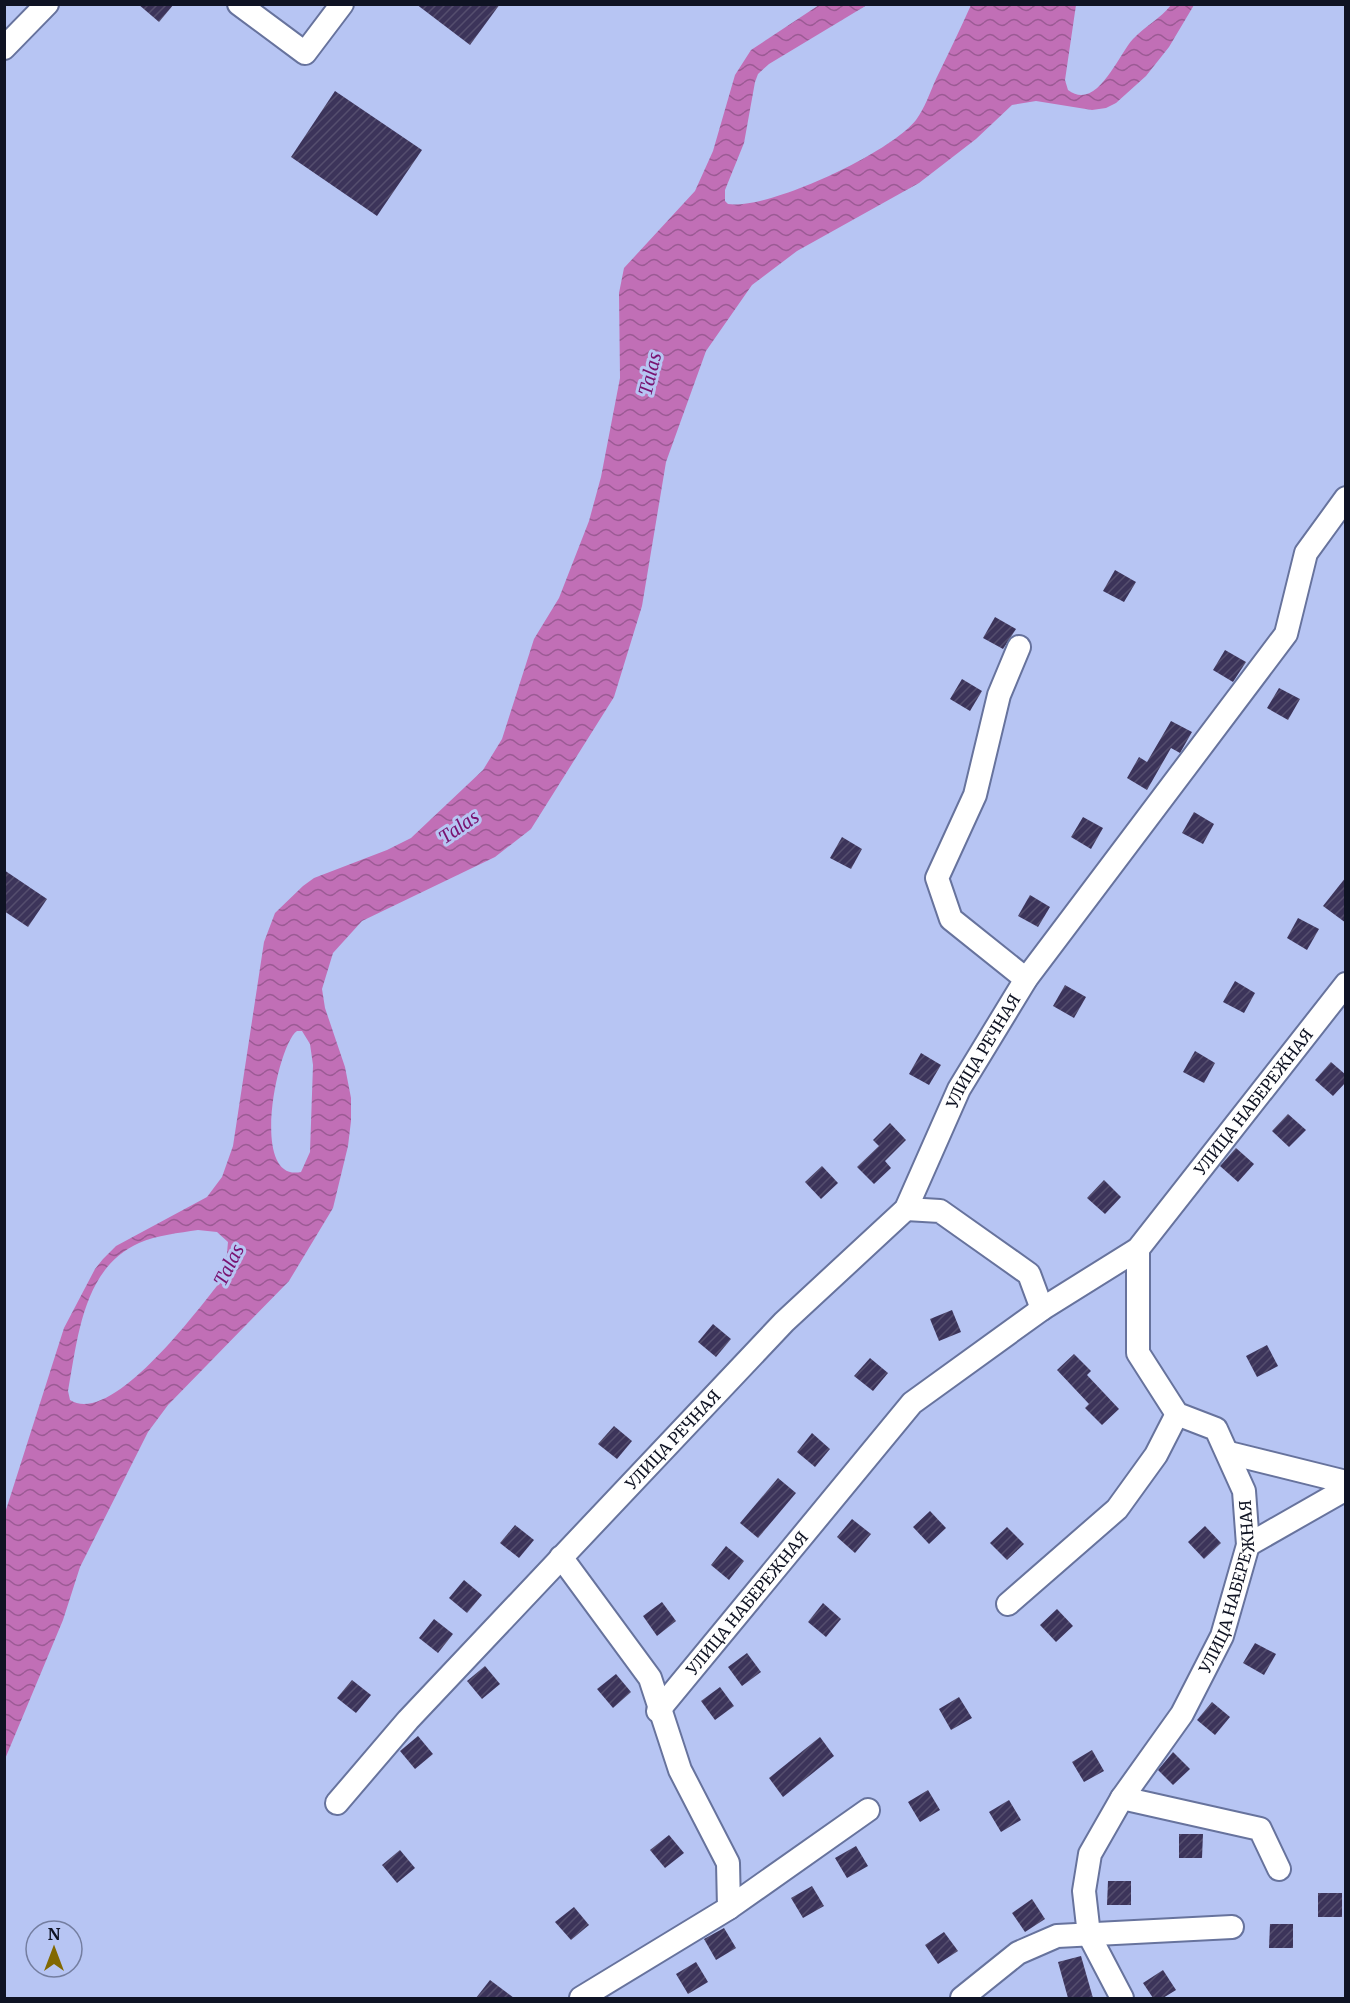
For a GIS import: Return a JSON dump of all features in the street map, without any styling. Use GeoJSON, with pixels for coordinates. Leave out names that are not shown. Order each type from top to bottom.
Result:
{"type":"FeatureCollection","features":[{"type":"Feature","properties":{"kind":"street"},"geometry":{"type":"LineString","coordinates":[[4,48],[47,4]]}},
{"type":"Feature","properties":{"kind":"street"},"geometry":{"type":"LineString","coordinates":[[239,4],[304,53],[342,4]]}},
{"type":"Feature","properties":{"kind":"street","name":"УЛИЦА РЕЧНАЯ"},"geometry":{"type":"LineString","coordinates":[[337,1803],[408,1720],[784,1322],[906,1209],[960,1089],[1026,980],[1286,634],[1306,553],[1346,498]]}},
{"type":"Feature","properties":{"kind":"street"},"geometry":{"type":"LineString","coordinates":[[1019,647],[999,695],[975,795],[937,878],[951,919],[1026,980]]}},
{"type":"Feature","properties":{"kind":"street","name":"УЛИЦА НАБЕРЕЖНАЯ"},"geometry":{"type":"LineString","coordinates":[[658,1711],[912,1403],[1042,1309],[1138,1249],[1346,984]]}},
{"type":"Feature","properties":{"kind":"street"},"geometry":{"type":"LineString","coordinates":[[906,1209],[940,1211],[1029,1274],[1042,1309]]}},
{"type":"Feature","properties":{"kind":"street"},"geometry":{"type":"LineString","coordinates":[[1008,1604],[1117,1509],[1156,1455],[1177,1414],[1138,1353],[1138,1249]]}},
{"type":"Feature","properties":{"kind":"street","name":"УЛИЦА НАБЕРЕЖНАЯ"},"geometry":{"type":"LineString","coordinates":[[1122,1998],[1089,1935],[1084,1891],[1090,1854],[1122,1798],[1182,1714],[1222,1635],[1248,1545],[1244,1491],[1216,1428],[1177,1414]]}},
{"type":"Feature","properties":{"kind":"street"},"geometry":{"type":"LineString","coordinates":[[1228,1453],[1346,1482]]}},
{"type":"Feature","properties":{"kind":"street"},"geometry":{"type":"LineString","coordinates":[[1248,1545],[1346,1489]]}},
{"type":"Feature","properties":{"kind":"street"},"geometry":{"type":"LineString","coordinates":[[561,1557],[650,1678],[658,1711],[680,1770],[728,1863],[729,1908]]}},
{"type":"Feature","properties":{"kind":"street"},"geometry":{"type":"LineString","coordinates":[[1122,1798],[1260,1828],[1279,1869]]}},
{"type":"Feature","properties":{"kind":"street"},"geometry":{"type":"LineString","coordinates":[[581,1998],[729,1908],[868,1810]]}},
{"type":"Feature","properties":{"kind":"street"},"geometry":{"type":"LineString","coordinates":[[962,1998],[1018,1953],[1057,1936],[1232,1927]]}},
{"type":"Feature","properties":{"kind":"water","name":"Talas"},"geometry":{"type":"Polygon","coordinates":[[[819,5],[867,5],[769,64],[758,74],[744,143],[725,190],[725,201],[728,204],[771,198],[799,189],[856,163],[902,133],[916,120],[922,110],[971,5],[1076,5],[1065,80],[1068,90],[1079,95],[1088,94],[1097,88],[1106,79],[1133,39],[1171,5],[1194,5],[1169,47],[1146,76],[1116,103],[1106,108],[1092,110],[1036,101],[1012,105],[976,139],[919,183],[797,251],[752,285],[706,351],[666,462],[642,606],[614,697],[531,829],[495,857],[362,921],[333,953],[322,989],[325,1008],[345,1067],[351,1098],[351,1121],[348,1146],[333,1208],[289,1281],[168,1405],[148,1432],[80,1567],[63,1620],[5,1759],[5,1513],[64,1328],[95,1269],[116,1246],[207,1197],[222,1177],[233,1146],[264,942],[275,913],[314,878],[387,850],[411,838],[483,770],[502,739],[534,639],[559,598],[589,521],[601,477],[620,378],[619,293],[624,268],[695,191],[713,151],[735,75],[751,50],[819,5]],[[297,1031],[282,1060],[276,1084],[271,1135],[275,1156],[285,1170],[301,1172],[310,1152],[313,1065],[310,1044],[302,1031],[297,1031]],[[198,1230],[146,1240],[120,1254],[106,1269],[86,1306],[80,1327],[68,1391],[70,1400],[87,1404],[108,1397],[129,1382],[173,1339],[220,1282],[226,1264],[228,1242],[217,1232],[198,1230]]]}},
{"type":"Feature","properties":{"kind":"building"},"geometry":{"type":"Polygon","coordinates":[[[138,4],[174,4],[159,22],[138,4]]]}},
{"type":"Feature","properties":{"kind":"building"},"geometry":{"type":"Polygon","coordinates":[[[416,4],[500,4],[470,45],[416,4]]]}},
{"type":"Feature","properties":{"kind":"building"},"geometry":{"type":"Polygon","coordinates":[[[335,91],[422,150],[377,216],[291,157],[335,91]]]}},
{"type":"Feature","properties":{"kind":"building"},"geometry":{"type":"Polygon","coordinates":[[[1115,570],[1136,582],[1124,602],[1103,591],[1115,570]]]}},
{"type":"Feature","properties":{"kind":"building"},"geometry":{"type":"Polygon","coordinates":[[[995,617],[1016,629],[1003,649],[983,638],[995,617]]]}},
{"type":"Feature","properties":{"kind":"building"},"geometry":{"type":"Polygon","coordinates":[[[1225,650],[1246,662],[1233,682],[1213,670],[1225,650]]]}},
{"type":"Feature","properties":{"kind":"building"},"geometry":{"type":"Polygon","coordinates":[[[962,679],[982,691],[970,711],[950,699],[962,679]]]}},
{"type":"Feature","properties":{"kind":"building"},"geometry":{"type":"Polygon","coordinates":[[[1279,688],[1300,699],[1288,720],[1267,708],[1279,688]]]}},
{"type":"Feature","properties":{"kind":"building"},"geometry":{"type":"Polygon","coordinates":[[[1171,721],[1192,732],[1180,753],[1171,748],[1147,790],[1127,778],[1139,757],[1147,762],[1171,721]]]}},
{"type":"Feature","properties":{"kind":"building"},"geometry":{"type":"Polygon","coordinates":[[[1194,812],[1214,824],[1203,844],[1182,833],[1194,812]]]}},
{"type":"Feature","properties":{"kind":"building"},"geometry":{"type":"Polygon","coordinates":[[[1083,817],[1103,828],[1091,849],[1071,837],[1083,817]]]}},
{"type":"Feature","properties":{"kind":"building"},"geometry":{"type":"Polygon","coordinates":[[[842,837],[862,849],[851,869],[830,858],[842,837]]]}},
{"type":"Feature","properties":{"kind":"building"},"geometry":{"type":"Polygon","coordinates":[[[4,870],[47,899],[28,927],[4,911],[4,870]]]}},
{"type":"Feature","properties":{"kind":"building"},"geometry":{"type":"Polygon","coordinates":[[[1346,877],[1346,923],[1323,906],[1346,877]]]}},
{"type":"Feature","properties":{"kind":"building"},"geometry":{"type":"Polygon","coordinates":[[[1030,895],[1050,907],[1038,927],[1018,916],[1030,895]]]}},
{"type":"Feature","properties":{"kind":"building"},"geometry":{"type":"Polygon","coordinates":[[[1298,918],[1319,929],[1307,950],[1287,938],[1298,918]]]}},
{"type":"Feature","properties":{"kind":"building"},"geometry":{"type":"Polygon","coordinates":[[[1235,981],[1255,993],[1244,1013],[1223,1002],[1235,981]]]}},
{"type":"Feature","properties":{"kind":"building"},"geometry":{"type":"Polygon","coordinates":[[[1065,985],[1086,997],[1074,1018],[1053,1006],[1065,985]]]}},
{"type":"Feature","properties":{"kind":"building"},"geometry":{"type":"Polygon","coordinates":[[[1195,1051],[1215,1063],[1204,1083],[1183,1072],[1195,1051]]]}},
{"type":"Feature","properties":{"kind":"building"},"geometry":{"type":"Polygon","coordinates":[[[921,1053],[941,1065],[929,1085],[909,1074],[921,1053]]]}},
{"type":"Feature","properties":{"kind":"building"},"geometry":{"type":"Polygon","coordinates":[[[1331,1062],[1346,1075],[1346,1082],[1333,1096],[1315,1080],[1331,1062]]]}},
{"type":"Feature","properties":{"kind":"building"},"geometry":{"type":"Polygon","coordinates":[[[1288,1114],[1306,1130],[1289,1147],[1272,1131],[1288,1114]]]}},
{"type":"Feature","properties":{"kind":"building"},"geometry":{"type":"Polygon","coordinates":[[[890,1123],[906,1140],[885,1161],[891,1168],[874,1184],[857,1167],[879,1146],[873,1140],[890,1123]]]}},
{"type":"Feature","properties":{"kind":"building"},"geometry":{"type":"Polygon","coordinates":[[[1236,1148],[1254,1164],[1238,1182],[1220,1166],[1236,1148]]]}},
{"type":"Feature","properties":{"kind":"building"},"geometry":{"type":"Polygon","coordinates":[[[822,1166],[838,1183],[821,1199],[805,1182],[822,1166]]]}},
{"type":"Feature","properties":{"kind":"building"},"geometry":{"type":"Polygon","coordinates":[[[1104,1180],[1121,1197],[1105,1214],[1087,1198],[1104,1180]]]}},
{"type":"Feature","properties":{"kind":"building"},"geometry":{"type":"Polygon","coordinates":[[[952,1310],[961,1332],[939,1341],[930,1319],[952,1310]]]}},
{"type":"Feature","properties":{"kind":"building"},"geometry":{"type":"Polygon","coordinates":[[[713,1324],[731,1339],[716,1357],[698,1342],[713,1324]]]}},
{"type":"Feature","properties":{"kind":"building"},"geometry":{"type":"Polygon","coordinates":[[[1267,1345],[1278,1366],[1257,1377],[1246,1356],[1267,1345]]]}},
{"type":"Feature","properties":{"kind":"building"},"geometry":{"type":"Polygon","coordinates":[[[1074,1354],[1091,1371],[1087,1375],[1119,1409],[1102,1425],[1085,1408],[1089,1404],[1057,1370],[1074,1354]]]}},
{"type":"Feature","properties":{"kind":"building"},"geometry":{"type":"Polygon","coordinates":[[[870,1358],[888,1373],[873,1391],[854,1376],[870,1358]]]}},
{"type":"Feature","properties":{"kind":"building"},"geometry":{"type":"Polygon","coordinates":[[[614,1426],[632,1441],[617,1459],[598,1444],[614,1426]]]}},
{"type":"Feature","properties":{"kind":"building"},"geometry":{"type":"Polygon","coordinates":[[[812,1433],[830,1449],[815,1467],[797,1452],[812,1433]]]}},
{"type":"Feature","properties":{"kind":"building"},"geometry":{"type":"Polygon","coordinates":[[[778,1478],[796,1493],[758,1538],[740,1523],[778,1478]]]}},
{"type":"Feature","properties":{"kind":"building"},"geometry":{"type":"Polygon","coordinates":[[[930,1511],[946,1528],[929,1544],[913,1527],[930,1511]]]}},
{"type":"Feature","properties":{"kind":"building"},"geometry":{"type":"Polygon","coordinates":[[[852,1519],[871,1534],[855,1553],[837,1537],[852,1519]]]}},
{"type":"Feature","properties":{"kind":"building"},"geometry":{"type":"Polygon","coordinates":[[[515,1525],[534,1540],[519,1558],[500,1543],[515,1525]]]}},
{"type":"Feature","properties":{"kind":"building"},"geometry":{"type":"Polygon","coordinates":[[[1205,1526],[1221,1543],[1204,1559],[1188,1542],[1205,1526]]]}},
{"type":"Feature","properties":{"kind":"building"},"geometry":{"type":"Polygon","coordinates":[[[1007,1527],[1024,1544],[1007,1560],[990,1543],[1007,1527]]]}},
{"type":"Feature","properties":{"kind":"building"},"geometry":{"type":"Polygon","coordinates":[[[726,1546],[744,1561],[729,1580],[711,1565],[726,1546]]]}},
{"type":"Feature","properties":{"kind":"building"},"geometry":{"type":"Polygon","coordinates":[[[464,1580],[482,1595],[467,1613],[449,1598],[464,1580]]]}},
{"type":"Feature","properties":{"kind":"building"},"geometry":{"type":"Polygon","coordinates":[[[662,1602],[676,1621],[657,1636],[643,1616],[662,1602]]]}},
{"type":"Feature","properties":{"kind":"building"},"geometry":{"type":"Polygon","coordinates":[[[823,1603],[841,1619],[826,1637],[808,1622],[823,1603]]]}},
{"type":"Feature","properties":{"kind":"building"},"geometry":{"type":"Polygon","coordinates":[[[1057,1609],[1073,1626],[1056,1642],[1040,1625],[1057,1609]]]}},
{"type":"Feature","properties":{"kind":"building"},"geometry":{"type":"Polygon","coordinates":[[[434,1619],[453,1634],[438,1653],[419,1638],[434,1619]]]}},
{"type":"Feature","properties":{"kind":"building"},"geometry":{"type":"Polygon","coordinates":[[[1255,1643],[1276,1654],[1264,1675],[1243,1663],[1255,1643]]]}},
{"type":"Feature","properties":{"kind":"building"},"geometry":{"type":"Polygon","coordinates":[[[747,1653],[761,1672],[742,1686],[728,1667],[747,1653]]]}},
{"type":"Feature","properties":{"kind":"building"},"geometry":{"type":"Polygon","coordinates":[[[485,1666],[500,1684],[482,1699],[467,1681],[485,1666]]]}},
{"type":"Feature","properties":{"kind":"building"},"geometry":{"type":"Polygon","coordinates":[[[616,1674],[631,1692],[613,1708],[597,1689],[616,1674]]]}},
{"type":"Feature","properties":{"kind":"building"},"geometry":{"type":"Polygon","coordinates":[[[352,1680],[371,1695],[356,1713],[337,1698],[352,1680]]]}},
{"type":"Feature","properties":{"kind":"building"},"geometry":{"type":"Polygon","coordinates":[[[720,1687],[734,1706],[715,1720],[701,1701],[720,1687]]]}},
{"type":"Feature","properties":{"kind":"building"},"geometry":{"type":"Polygon","coordinates":[[[959,1697],[972,1718],[951,1730],[939,1709],[959,1697]]]}},
{"type":"Feature","properties":{"kind":"building"},"geometry":{"type":"Polygon","coordinates":[[[1212,1702],[1230,1717],[1215,1735],[1197,1720],[1212,1702]]]}},
{"type":"Feature","properties":{"kind":"building"},"geometry":{"type":"Polygon","coordinates":[[[418,1736],[433,1754],[415,1769],[400,1751],[418,1736]]]}},
{"type":"Feature","properties":{"kind":"building"},"geometry":{"type":"Polygon","coordinates":[[[820,1737],[834,1756],[783,1797],[769,1778],[820,1737]]]}},
{"type":"Feature","properties":{"kind":"building"},"geometry":{"type":"Polygon","coordinates":[[[1092,1750],[1104,1771],[1084,1782],[1072,1762],[1092,1750]]]}},
{"type":"Feature","properties":{"kind":"building"},"geometry":{"type":"Polygon","coordinates":[[[1173,1752],[1190,1769],[1173,1785],[1158,1770],[1173,1752]]]}},
{"type":"Feature","properties":{"kind":"building"},"geometry":{"type":"Polygon","coordinates":[[[928,1790],[940,1810],[920,1822],[908,1802],[928,1790]]]}},
{"type":"Feature","properties":{"kind":"building"},"geometry":{"type":"Polygon","coordinates":[[[1009,1800],[1021,1820],[1001,1832],[989,1812],[1009,1800]]]}},
{"type":"Feature","properties":{"kind":"building"},"geometry":{"type":"Polygon","coordinates":[[[1179,1834],[1203,1834],[1202,1858],[1179,1858],[1179,1834]]]}},
{"type":"Feature","properties":{"kind":"building"},"geometry":{"type":"Polygon","coordinates":[[[669,1835],[684,1853],[665,1868],[650,1850],[669,1835]]]}},
{"type":"Feature","properties":{"kind":"building"},"geometry":{"type":"Polygon","coordinates":[[[856,1846],[868,1866],[847,1878],[835,1858],[856,1846]]]}},
{"type":"Feature","properties":{"kind":"building"},"geometry":{"type":"Polygon","coordinates":[[[400,1850],[415,1868],[397,1883],[382,1865],[400,1850]]]}},
{"type":"Feature","properties":{"kind":"building"},"geometry":{"type":"Polygon","coordinates":[[[1108,1881],[1131,1881],[1131,1905],[1107,1905],[1108,1881]]]}},
{"type":"Feature","properties":{"kind":"building"},"geometry":{"type":"Polygon","coordinates":[[[812,1886],[824,1906],[803,1918],[791,1898],[812,1886]]]}},
{"type":"Feature","properties":{"kind":"building"},"geometry":{"type":"Polygon","coordinates":[[[1318,1893],[1342,1893],[1342,1917],[1318,1917],[1318,1893]]]}},
{"type":"Feature","properties":{"kind":"building"},"geometry":{"type":"Polygon","coordinates":[[[1032,1899],[1045,1919],[1025,1932],[1012,1913],[1032,1899]]]}},
{"type":"Feature","properties":{"kind":"building"},"geometry":{"type":"Polygon","coordinates":[[[574,1907],[589,1925],[571,1940],[555,1922],[574,1907]]]}},
{"type":"Feature","properties":{"kind":"building"},"geometry":{"type":"Polygon","coordinates":[[[1270,1924],[1293,1924],[1293,1948],[1269,1948],[1270,1924]]]}},
{"type":"Feature","properties":{"kind":"building"},"geometry":{"type":"Polygon","coordinates":[[[724,1928],[736,1948],[716,1960],[704,1939],[724,1928]]]}},
{"type":"Feature","properties":{"kind":"building"},"geometry":{"type":"Polygon","coordinates":[[[944,1932],[958,1951],[938,1964],[925,1945],[944,1932]]]}},
{"type":"Feature","properties":{"kind":"building"},"geometry":{"type":"Polygon","coordinates":[[[1081,1956],[1093,1998],[1068,1998],[1058,1962],[1081,1956]]]}},
{"type":"Feature","properties":{"kind":"building"},"geometry":{"type":"Polygon","coordinates":[[[696,1962],[708,1982],[688,1994],[676,1974],[696,1962]]]}},
{"type":"Feature","properties":{"kind":"building"},"geometry":{"type":"Polygon","coordinates":[[[1163,1970],[1176,1990],[1163,1998],[1153,1998],[1143,1983],[1163,1970]]]}},
{"type":"Feature","properties":{"kind":"building"},"geometry":{"type":"Polygon","coordinates":[[[490,1980],[514,1998],[476,1998],[490,1980]]]}}]}
